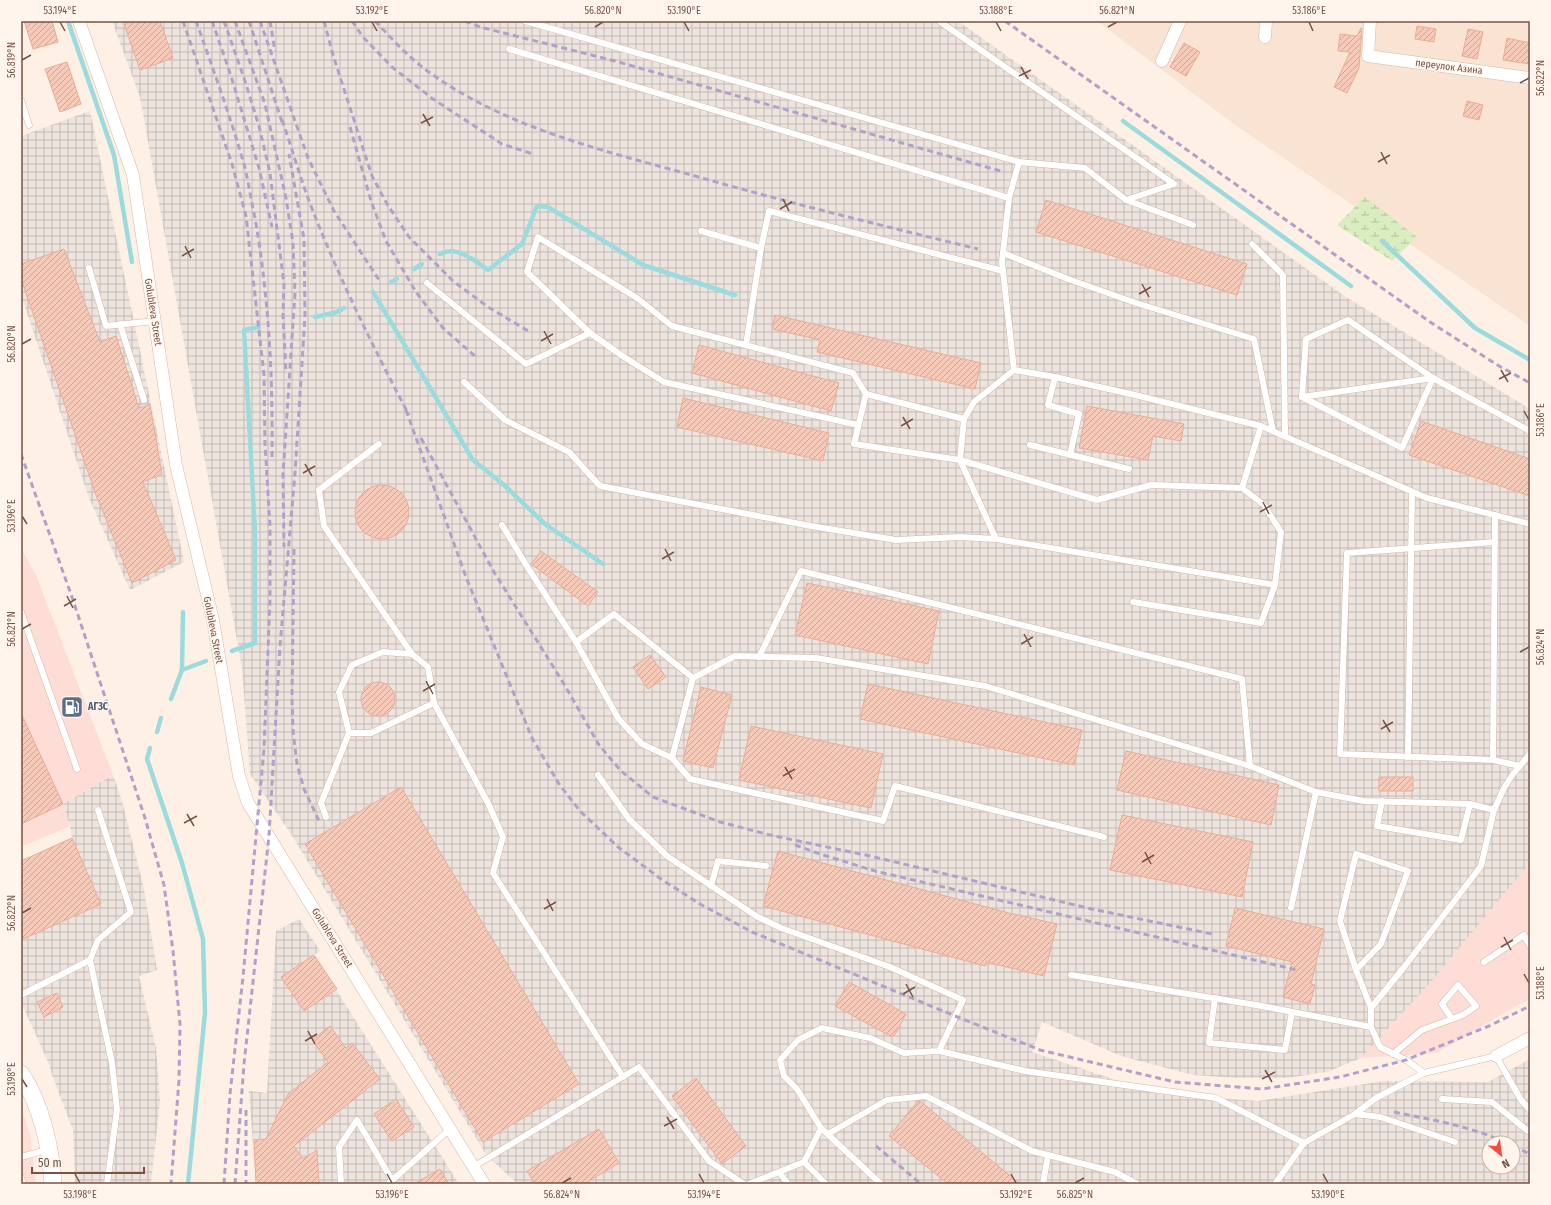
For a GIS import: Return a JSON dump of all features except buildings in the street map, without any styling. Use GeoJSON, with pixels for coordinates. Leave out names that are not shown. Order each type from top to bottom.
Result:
{"type":"FeatureCollection","features":[{"type":"Feature","properties":{"kind":"main road"},"geometry":{"type":"LineString","coordinates":[[21,1074],[29,1085],[43,1125],[52,1163],[53,1184]]}},
{"type":"Feature","properties":{"kind":"street","name":"Golubleva Street"},"geometry":{"type":"LineString","coordinates":[[79,21],[133,175],[176,465],[213,620],[239,776],[248,803],[484,1184]]}},
{"type":"Feature","properties":{"kind":"street"},"geometry":{"type":"LineString","coordinates":[[1162,61],[1180,21]]}},
{"type":"Feature","properties":{"kind":"street"},"geometry":{"type":"LineString","coordinates":[[1265,37],[1266,21]]}},
{"type":"Feature","properties":{"kind":"street","name":"переулок Азина"},"geometry":{"type":"LineString","coordinates":[[1370,21],[1368,56],[1530,78]]}},
{"type":"Feature","properties":{"kind":"street"},"geometry":{"type":"LineString","coordinates":[[1496,1056],[1530,1038]]}},
{"type":"Feature","properties":{"kind":"lane"},"geometry":{"type":"LineString","coordinates":[[524,21],[1019,162],[1085,168],[1126,200],[1193,225]]}},
{"type":"Feature","properties":{"kind":"lane"},"geometry":{"type":"LineString","coordinates":[[541,21],[549,28]]}},
{"type":"Feature","properties":{"kind":"lane"},"geometry":{"type":"LineString","coordinates":[[939,21],[1174,184],[1126,200]]}},
{"type":"Feature","properties":{"kind":"lane"},"geometry":{"type":"LineString","coordinates":[[509,49],[1009,198]]}},
{"type":"Feature","properties":{"kind":"lane"},"geometry":{"type":"LineString","coordinates":[[21,100],[29,125]]}},
{"type":"Feature","properties":{"kind":"lane"},"geometry":{"type":"LineString","coordinates":[[1014,370],[1003,272],[1003,253],[1009,198],[1019,162]]}},
{"type":"Feature","properties":{"kind":"lane"},"geometry":{"type":"LineString","coordinates":[[746,345],[761,248],[769,211],[1003,272]]}},
{"type":"Feature","properties":{"kind":"lane"},"geometry":{"type":"LineString","coordinates":[[701,231],[761,248]]}},
{"type":"Feature","properties":{"kind":"lane"},"geometry":{"type":"LineString","coordinates":[[858,425],[664,382],[624,357],[590,333],[527,272],[538,237],[637,298],[672,326],[853,373],[866,394],[964,419]]}},
{"type":"Feature","properties":{"kind":"lane"},"geometry":{"type":"LineString","coordinates":[[1252,244],[1283,275],[1285,436]]}},
{"type":"Feature","properties":{"kind":"lane"},"geometry":{"type":"LineString","coordinates":[[1003,253],[1068,279],[1136,303],[1254,339],[1273,431]]}},
{"type":"Feature","properties":{"kind":"lane"},"geometry":{"type":"LineString","coordinates":[[89,268],[106,326],[155,321]]}},
{"type":"Feature","properties":{"kind":"lane"},"geometry":{"type":"LineString","coordinates":[[427,283],[526,364],[590,333]]}},
{"type":"Feature","properties":{"kind":"lane"},"geometry":{"type":"LineString","coordinates":[[1302,397],[1306,339],[1348,320],[1433,378],[1530,431]]}},
{"type":"Feature","properties":{"kind":"lane"},"geometry":{"type":"LineString","coordinates":[[120,324],[144,400]]}},
{"type":"Feature","properties":{"kind":"lane"},"geometry":{"type":"LineString","coordinates":[[996,539],[960,460],[964,419],[974,402],[1014,370],[1055,377],[1261,426],[1412,493],[1530,524]]}},
{"type":"Feature","properties":{"kind":"lane"},"geometry":{"type":"LineString","coordinates":[[1055,377],[1048,405],[1079,414],[1070,455]]}},
{"type":"Feature","properties":{"kind":"lane"},"geometry":{"type":"LineString","coordinates":[[1302,397],[1433,378]]}},
{"type":"Feature","properties":{"kind":"lane"},"geometry":{"type":"LineString","coordinates":[[1302,397],[1402,448],[1433,378]]}},
{"type":"Feature","properties":{"kind":"lane"},"geometry":{"type":"LineString","coordinates":[[464,382],[505,420],[569,452],[600,486],[811,526],[896,540],[960,537],[996,539],[1276,585]]}},
{"type":"Feature","properties":{"kind":"lane"},"geometry":{"type":"LineString","coordinates":[[866,394],[854,444],[960,460],[1097,500],[1151,485],[1242,488],[1264,505],[1281,532],[1276,585],[1261,623],[1133,602]]}},
{"type":"Feature","properties":{"kind":"lane"},"geometry":{"type":"LineString","coordinates":[[1242,488],[1261,426]]}},
{"type":"Feature","properties":{"kind":"lane"},"geometry":{"type":"LineString","coordinates":[[379,444],[319,490],[324,526],[412,654],[428,667],[434,703],[489,805],[503,837],[493,873],[623,1077]]}},
{"type":"Feature","properties":{"kind":"lane"},"geometry":{"type":"LineString","coordinates":[[1030,446],[1129,469]]}},
{"type":"Feature","properties":{"kind":"lane"},"geometry":{"type":"LineString","coordinates":[[1408,757],[1412,493]]}},
{"type":"Feature","properties":{"kind":"lane"},"geometry":{"type":"LineString","coordinates":[[1493,760],[1495,515]]}},
{"type":"Feature","properties":{"kind":"lane"},"geometry":{"type":"LineString","coordinates":[[502,525],[576,642],[618,718],[642,744],[672,758],[690,779],[884,821],[895,786],[1104,836]]}},
{"type":"Feature","properties":{"kind":"lane"},"geometry":{"type":"LineString","coordinates":[[1495,542],[1347,554],[1340,754],[1493,760],[1520,766]]}},
{"type":"Feature","properties":{"kind":"lane"},"geometry":{"type":"LineString","coordinates":[[759,657],[801,571],[1242,679],[1250,766]]}},
{"type":"Feature","properties":{"kind":"lane"},"geometry":{"type":"LineString","coordinates":[[21,612],[77,769]]}},
{"type":"Feature","properties":{"kind":"lane"},"geometry":{"type":"LineString","coordinates":[[576,642],[614,614],[693,678]]}},
{"type":"Feature","properties":{"kind":"lane"},"geometry":{"type":"LineString","coordinates":[[326,817],[321,804],[348,733],[339,692],[352,664],[383,652],[412,654]]}},
{"type":"Feature","properties":{"kind":"lane"},"geometry":{"type":"LineString","coordinates":[[672,758],[693,678],[735,656],[816,658],[985,686],[1250,766],[1316,792],[1364,801],[1470,804],[1494,810]]}},
{"type":"Feature","properties":{"kind":"lane"},"geometry":{"type":"LineString","coordinates":[[348,733],[371,733],[434,703]]}},
{"type":"Feature","properties":{"kind":"lane"},"geometry":{"type":"LineString","coordinates":[[1371,1008],[1406,966],[1481,866],[1494,810],[1504,788],[1530,754]]}},
{"type":"Feature","properties":{"kind":"lane"},"geometry":{"type":"LineString","coordinates":[[598,775],[629,819],[668,856],[756,916],[781,928],[890,967],[963,1000],[938,1051]]}},
{"type":"Feature","properties":{"kind":"lane"},"geometry":{"type":"LineString","coordinates":[[1291,908],[1316,792]]}},
{"type":"Feature","properties":{"kind":"lane"},"geometry":{"type":"LineString","coordinates":[[1382,801],[1377,826],[1462,840],[1470,804]]}},
{"type":"Feature","properties":{"kind":"lane"},"geometry":{"type":"LineString","coordinates":[[98,810],[131,912],[98,940],[90,960],[112,1063],[117,1110],[107,1184]]}},
{"type":"Feature","properties":{"kind":"lane"},"geometry":{"type":"LineString","coordinates":[[1356,970],[1381,944],[1408,870],[1356,854],[1340,921],[1356,970],[1371,1008],[1371,1027],[1380,1047],[1406,1060],[1424,1073]]}},
{"type":"Feature","properties":{"kind":"lane"},"geometry":{"type":"LineString","coordinates":[[711,886],[718,861],[766,866]]}},
{"type":"Feature","properties":{"kind":"lane"},"geometry":{"type":"LineString","coordinates":[[1484,962],[1524,935],[1530,946]]}},
{"type":"Feature","properties":{"kind":"lane"},"geometry":{"type":"LineString","coordinates":[[21,995],[90,960]]}},
{"type":"Feature","properties":{"kind":"lane"},"geometry":{"type":"LineString","coordinates":[[1071,975],[1215,998],[1371,1027]]}},
{"type":"Feature","properties":{"kind":"lane"},"geometry":{"type":"LineString","coordinates":[[1393,1054],[1422,1030],[1463,1015],[1476,1006],[1458,985],[1442,1004],[1452,1019]]}},
{"type":"Feature","properties":{"kind":"lane"},"geometry":{"type":"LineString","coordinates":[[1215,998],[1209,1043],[1286,1050],[1292,1012]]}},
{"type":"Feature","properties":{"kind":"lane"},"geometry":{"type":"LineString","coordinates":[[881,1184],[821,1128],[796,1089],[784,1076],[780,1060],[798,1040],[822,1028],[870,1038],[904,1052],[938,1051],[1025,1071],[1216,1098],[1304,1143]]}},
{"type":"Feature","properties":{"kind":"lane"},"geometry":{"type":"LineString","coordinates":[[1275,1184],[1304,1143],[1355,1114],[1376,1098],[1424,1073],[1496,1056],[1521,1100],[1530,1110]]}},
{"type":"Feature","properties":{"kind":"lane"},"geometry":{"type":"LineString","coordinates":[[473,1167],[640,1067],[709,1161],[744,1184]]}},
{"type":"Feature","properties":{"kind":"lane"},"geometry":{"type":"LineString","coordinates":[[828,1134],[887,1100],[926,1096],[1032,1151],[1115,1172],[1137,1184]]}},
{"type":"Feature","properties":{"kind":"lane"},"geometry":{"type":"LineString","coordinates":[[1442,1099],[1492,1102],[1528,1131],[1530,1131]]}},
{"type":"Feature","properties":{"kind":"lane"},"geometry":{"type":"LineString","coordinates":[[1355,1114],[1380,1117],[1455,1142]]}},
{"type":"Feature","properties":{"kind":"lane"},"geometry":{"type":"LineString","coordinates":[[341,1184],[339,1146],[357,1120],[390,1182],[450,1129]]}},
{"type":"Feature","properties":{"kind":"lane"},"geometry":{"type":"LineString","coordinates":[[749,1184],[804,1162],[821,1128]]}},
{"type":"Feature","properties":{"kind":"lane"},"geometry":{"type":"LineString","coordinates":[[21,1157],[49,1150]]}},
{"type":"Feature","properties":{"kind":"lane"},"geometry":{"type":"LineString","coordinates":[[1043,1184],[1048,1155]]}},
{"type":"Feature","properties":{"kind":"lane"},"geometry":{"type":"LineString","coordinates":[[804,1162],[826,1184]]}},
{"type":"Feature","properties":{"kind":"lane"},"geometry":{"type":"LineString","coordinates":[[779,1172],[788,1184]]}},
{"type":"Feature","properties":{"kind":"lane"},"geometry":{"type":"LineString","coordinates":[[21,1178],[23,1184]]}},
{"type":"Feature","properties":{"kind":"shaded area"},"geometry":{"type":"Polygon","coordinates":[[[112,21],[958,21],[1346,297],[1530,409],[1530,863],[1431,982],[1361,1058],[1327,1072],[1286,1078],[1238,1078],[1193,1075],[1121,1056],[1042,1022],[1032,1052],[1158,1094],[1258,1101],[1384,1081],[1488,1082],[1530,1059],[1530,1184],[518,1184],[487,1156],[291,834],[250,774],[242,668],[140,97],[112,21]]]}},
{"type":"Feature","properties":{"kind":"shaded area"},"geometry":{"type":"Polygon","coordinates":[[[1097,21],[1530,21],[1530,326],[1238,127],[1097,21]]]}},
{"type":"Feature","properties":{"kind":"shaded area"},"geometry":{"type":"Polygon","coordinates":[[[90,111],[184,562],[130,590],[89,498],[21,295],[21,136],[90,111]]]}},
{"type":"Feature","properties":{"kind":"shaded area"},"geometry":{"type":"Polygon","coordinates":[[[21,548],[36,575],[113,775],[63,804],[70,826],[21,847],[21,548]]]}},
{"type":"Feature","properties":{"kind":"shaded area"},"geometry":{"type":"Polygon","coordinates":[[[113,775],[122,801],[144,889],[157,970],[139,976],[156,1048],[160,1101],[151,1184],[75,1184],[73,1130],[49,1064],[21,1002],[21,940],[101,904],[72,838],[63,804],[113,775]]]}},
{"type":"Feature","properties":{"kind":"shaded area"},"geometry":{"type":"Polygon","coordinates":[[[1530,863],[1530,999],[1437,1053],[1361,1058],[1431,982],[1530,863]]]}},
{"type":"Feature","properties":{"kind":"shaded area"},"geometry":{"type":"Polygon","coordinates":[[[299,919],[320,951],[314,955],[459,1184],[256,1184],[249,1091],[267,1093],[276,931],[299,919]]]}},
{"type":"Feature","properties":{"kind":"shaded area"},"geometry":{"type":"Polygon","coordinates":[[[21,1106],[30,1135],[36,1184],[21,1184],[21,1106]]]}},
{"type":"Feature","properties":{"kind":"green space"},"geometry":{"type":"Polygon","coordinates":[[[1365,197],[1417,237],[1392,261],[1337,225],[1365,197]]]}},
{"type":"Feature","properties":{"kind":"waterway"},"geometry":{"type":"LineString","coordinates":[[68,21],[114,155],[132,262]]}},
{"type":"Feature","properties":{"kind":"waterway"},"geometry":{"type":"LineString","coordinates":[[1123,121],[1351,286]]}},
{"type":"Feature","properties":{"kind":"waterway"},"geometry":{"type":"LineString","coordinates":[[440,254],[453,251],[466,255],[488,270],[522,244],[537,206],[548,207],[643,265],[735,295]]}},
{"type":"Feature","properties":{"kind":"waterway"},"geometry":{"type":"LineString","coordinates":[[1382,241],[1475,328],[1530,360]]}},
{"type":"Feature","properties":{"kind":"waterway"},"geometry":{"type":"LineString","coordinates":[[414,269],[422,264]]}},
{"type":"Feature","properties":{"kind":"waterway"},"geometry":{"type":"LineString","coordinates":[[391,282],[397,279]]}},
{"type":"Feature","properties":{"kind":"waterway"},"geometry":{"type":"LineString","coordinates":[[373,292],[473,460],[504,485],[545,524],[603,564]]}},
{"type":"Feature","properties":{"kind":"waterway"},"geometry":{"type":"LineString","coordinates":[[315,317],[337,312],[344,308]]}},
{"type":"Feature","properties":{"kind":"waterway"},"geometry":{"type":"LineString","coordinates":[[232,651],[255,643],[255,531],[244,330],[259,327]]}},
{"type":"Feature","properties":{"kind":"waterway"},"geometry":{"type":"LineString","coordinates":[[171,699],[182,670],[183,612]]}},
{"type":"Feature","properties":{"kind":"waterway"},"geometry":{"type":"LineString","coordinates":[[182,670],[206,661]]}},
{"type":"Feature","properties":{"kind":"waterway"},"geometry":{"type":"LineString","coordinates":[[157,732],[161,718]]}},
{"type":"Feature","properties":{"kind":"waterway"},"geometry":{"type":"LineString","coordinates":[[150,748],[147,759],[182,863],[203,939],[205,1013],[188,1184]]}},
{"type":"Feature","properties":{"kind":"railway"},"geometry":{"type":"LineString","coordinates":[[183,21],[232,164],[246,216],[264,375],[265,444],[270,526],[270,600],[264,749],[243,977],[230,1094],[224,1184]]}},
{"type":"Feature","properties":{"kind":"railway"},"geometry":{"type":"LineString","coordinates":[[196,21],[240,149],[255,218],[267,308],[272,398],[272,459]]}},
{"type":"Feature","properties":{"kind":"railway"},"geometry":{"type":"LineString","coordinates":[[212,21],[231,76],[259,168],[272,227]]}},
{"type":"Feature","properties":{"kind":"railway"},"geometry":{"type":"LineString","coordinates":[[224,21],[259,126],[270,173],[284,284],[283,315],[286,373]]}},
{"type":"Feature","properties":{"kind":"railway"},"geometry":{"type":"LineString","coordinates":[[235,21],[265,104],[286,198],[293,243],[295,293],[283,474],[284,547]]}},
{"type":"Feature","properties":{"kind":"railway"},"geometry":{"type":"LineString","coordinates":[[249,21],[283,125]]}},
{"type":"Feature","properties":{"kind":"railway"},"geometry":{"type":"LineString","coordinates":[[260,21],[308,158],[334,211],[379,280]]}},
{"type":"Feature","properties":{"kind":"railway"},"geometry":{"type":"LineString","coordinates":[[270,21],[275,51]]}},
{"type":"Feature","properties":{"kind":"railway"},"geometry":{"type":"LineString","coordinates":[[324,21],[333,55],[372,176],[387,204],[409,237],[453,281],[488,307],[530,332]]}},
{"type":"Feature","properties":{"kind":"railway"},"geometry":{"type":"LineString","coordinates":[[352,21],[363,37],[392,67],[433,99],[502,144],[533,154]]}},
{"type":"Feature","properties":{"kind":"railway"},"geometry":{"type":"LineString","coordinates":[[375,21],[410,56],[433,75],[463,94],[526,124],[593,147],[730,186],[978,249]]}},
{"type":"Feature","properties":{"kind":"railway"},"geometry":{"type":"LineString","coordinates":[[465,21],[480,27],[615,61],[1004,172]]}},
{"type":"Feature","properties":{"kind":"railway"},"geometry":{"type":"LineString","coordinates":[[1005,21],[1430,322],[1499,366],[1530,383]]}},
{"type":"Feature","properties":{"kind":"railway"},"geometry":{"type":"LineString","coordinates":[[282,120],[307,195],[333,259],[370,338],[409,415]]}},
{"type":"Feature","properties":{"kind":"railway"},"geometry":{"type":"LineString","coordinates":[[350,127],[371,201],[386,241],[416,292],[443,328],[476,357]]}},
{"type":"Feature","properties":{"kind":"railway"},"geometry":{"type":"LineString","coordinates":[[235,1184],[244,1064],[269,836],[280,646],[295,473],[305,316],[304,239],[289,154]]}},
{"type":"Feature","properties":{"kind":"railway"},"geometry":{"type":"LineString","coordinates":[[406,410],[466,577],[532,738],[559,784],[580,811],[618,847],[661,879],[700,904],[752,932],[1040,1050],[1175,1082],[1262,1089],[1340,1077],[1406,1060],[1489,1026],[1530,1006]]}},
{"type":"Feature","properties":{"kind":"railway"},"geometry":{"type":"LineString","coordinates":[[421,438],[494,572],[564,684],[599,745],[621,771],[653,797],[720,822],[770,835],[870,856],[1092,909],[1212,934]]}},
{"type":"Feature","properties":{"kind":"railway"},"geometry":{"type":"LineString","coordinates":[[21,454],[73,600],[145,818],[164,885],[173,951],[180,1024],[179,1080],[171,1184]]}},
{"type":"Feature","properties":{"kind":"railway"},"geometry":{"type":"LineString","coordinates":[[294,549],[293,731],[297,764],[304,789],[320,823]]}},
{"type":"Feature","properties":{"kind":"railway"},"geometry":{"type":"LineString","coordinates":[[795,845],[875,871],[1297,970]]}},
{"type":"Feature","properties":{"kind":"railway"},"geometry":{"type":"LineString","coordinates":[[246,1110],[246,1184]]}},
{"type":"Feature","properties":{"kind":"railway"},"geometry":{"type":"LineString","coordinates":[[1394,1112],[1437,1121],[1487,1135]]}},
{"type":"Feature","properties":{"kind":"railway"},"geometry":{"type":"LineString","coordinates":[[876,1146],[921,1184]]}},
{"type":"Feature","properties":{"kind":"railway"},"geometry":{"type":"LineString","coordinates":[[1521,1150],[1530,1154]]}},
{"type":"Feature","properties":{"kind":"place","name":"АГЗС"},"geometry":{"type":"Point","coordinates":[72,707]}}]}
